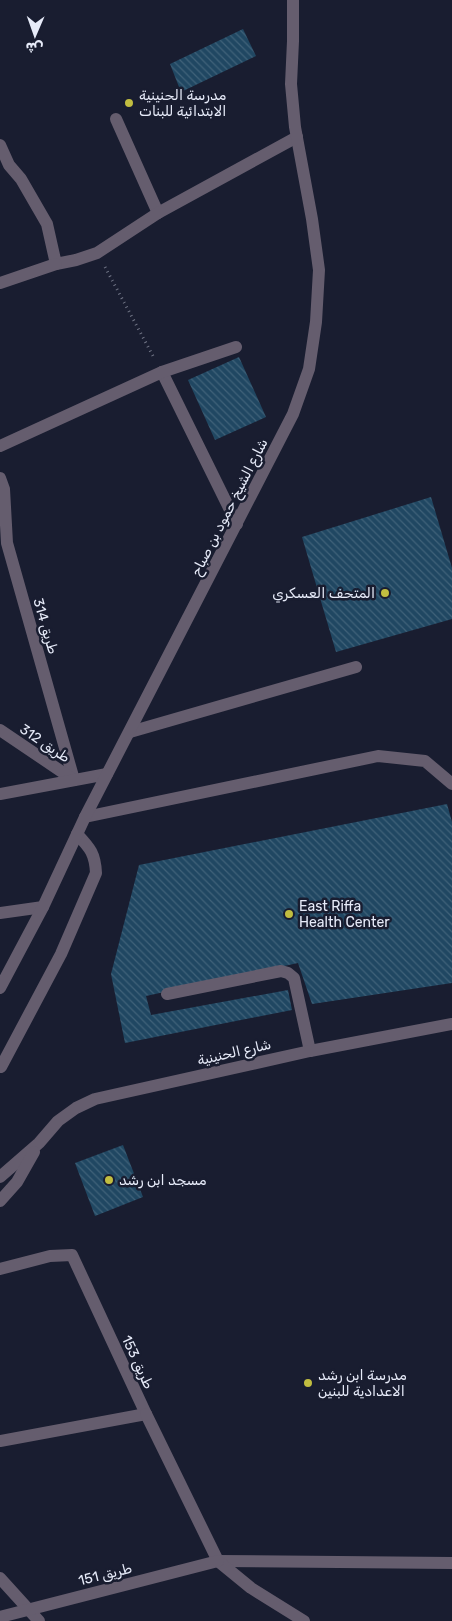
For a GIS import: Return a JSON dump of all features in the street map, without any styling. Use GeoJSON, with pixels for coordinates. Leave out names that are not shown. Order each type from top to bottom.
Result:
{"type":"FeatureCollection","features":[{"type":"Feature","properties":{"kind":"street","name":"شارع الشيخ حمود بن صباح"},"geometry":{"type":"LineString","coordinates":[[0,988],[43,907],[85,817],[293,414],[309,369],[316,322],[319,270],[291,84],[293,0]]}},
{"type":"Feature","properties":{"kind":"street"},"geometry":{"type":"LineString","coordinates":[[116,119],[158,213]]}},
{"type":"Feature","properties":{"kind":"street"},"geometry":{"type":"LineString","coordinates":[[0,283],[56,264],[97,253],[158,213],[298,137]]}},
{"type":"Feature","properties":{"kind":"street"},"geometry":{"type":"LineString","coordinates":[[0,145],[9,165],[21,179],[47,224],[56,264]]}},
{"type":"Feature","properties":{"kind":"street"},"geometry":{"type":"LineString","coordinates":[[0,446],[162,372],[236,347]]}},
{"type":"Feature","properties":{"kind":"street"},"geometry":{"type":"LineString","coordinates":[[162,372],[237,524]]}},
{"type":"Feature","properties":{"kind":"street","name":"طريق 314"},"geometry":{"type":"LineString","coordinates":[[0,478],[4,489],[4,544],[74,780]]}},
{"type":"Feature","properties":{"kind":"street"},"geometry":{"type":"LineString","coordinates":[[130,732],[356,667]]}},
{"type":"Feature","properties":{"kind":"street","name":"طريق 312"},"geometry":{"type":"LineString","coordinates":[[0,730],[74,780]]}},
{"type":"Feature","properties":{"kind":"street"},"geometry":{"type":"LineString","coordinates":[[85,817],[378,756],[425,761],[452,784]]}},
{"type":"Feature","properties":{"kind":"street"},"geometry":{"type":"LineString","coordinates":[[0,794],[108,774]]}},
{"type":"Feature","properties":{"kind":"street"},"geometry":{"type":"LineString","coordinates":[[1,1067],[61,954],[96,873],[96,862],[92,850],[77,834]]}},
{"type":"Feature","properties":{"kind":"street"},"geometry":{"type":"LineString","coordinates":[[0,913],[43,907]]}},
{"type":"Feature","properties":{"kind":"street"},"geometry":{"type":"LineString","coordinates":[[167,994],[281,971],[288,973],[294,978],[310,1051]]}},
{"type":"Feature","properties":{"kind":"street","name":"شارع الحنينية"},"geometry":{"type":"LineString","coordinates":[[0,1177],[39,1143],[58,1121],[76,1108],[95,1099],[310,1051],[452,1024]]}},
{"type":"Feature","properties":{"kind":"street","name":"شارع الحنينية"},"geometry":{"type":"LineString","coordinates":[[0,1200],[17,1182],[39,1143]]}},
{"type":"Feature","properties":{"kind":"street","name":"طريق 153"},"geometry":{"type":"LineString","coordinates":[[0,1269],[50,1256],[72,1255],[146,1414]]}},
{"type":"Feature","properties":{"kind":"street"},"geometry":{"type":"LineString","coordinates":[[0,1441],[146,1414],[218,1561],[251,1588],[304,1621]]}},
{"type":"Feature","properties":{"kind":"street","name":"طريق 151"},"geometry":{"type":"LineString","coordinates":[[0,1617],[218,1561],[452,1563]]}},
{"type":"Feature","properties":{"kind":"street"},"geometry":{"type":"LineString","coordinates":[[0,1578],[39,1621]]}},
{"type":"Feature","properties":{"kind":"path"},"geometry":{"type":"LineString","coordinates":[[97,253],[162,372]]}},
{"type":"Feature","properties":{"kind":"building"},"geometry":{"type":"Polygon","coordinates":[[[243,29],[256,56],[181,92],[170,64],[243,29]]]}},
{"type":"Feature","properties":{"kind":"building"},"geometry":{"type":"Polygon","coordinates":[[[239,357],[266,417],[215,440],[188,380],[239,357]]]}},
{"type":"Feature","properties":{"kind":"building","name":"المتحف العسكري"},"geometry":{"type":"Polygon","coordinates":[[[431,497],[452,568],[452,619],[336,652],[302,537],[431,497]]]}},
{"type":"Feature","properties":{"kind":"building","name":"East Riffa Health Center"},"geometry":{"type":"Polygon","coordinates":[[[447,804],[452,822],[452,983],[312,1004],[298,963],[146,996],[151,1015],[288,990],[292,1010],[125,1043],[111,974],[139,865],[447,804]]]}},
{"type":"Feature","properties":{"kind":"building","name":"مسجد ابن رشد"},"geometry":{"type":"Polygon","coordinates":[[[123,1145],[143,1197],[95,1216],[75,1163],[123,1145]]]}},
{"type":"Feature","properties":{"kind":"place","name":"مدرسة الحنينية الابتدائية للبنات"},"geometry":{"type":"Point","coordinates":[129,103]}},
{"type":"Feature","properties":{"kind":"place","name":"المتحف العسكري"},"geometry":{"type":"Point","coordinates":[385,593]}},
{"type":"Feature","properties":{"kind":"place","name":"East Riffa Health Center"},"geometry":{"type":"Point","coordinates":[289,914]}},
{"type":"Feature","properties":{"kind":"place","name":"مسجد ابن رشد"},"geometry":{"type":"Point","coordinates":[109,1180]}},
{"type":"Feature","properties":{"kind":"place","name":"مدرسة ابن رشد الاعدادية للبنين"},"geometry":{"type":"Point","coordinates":[308,1383]}}]}
